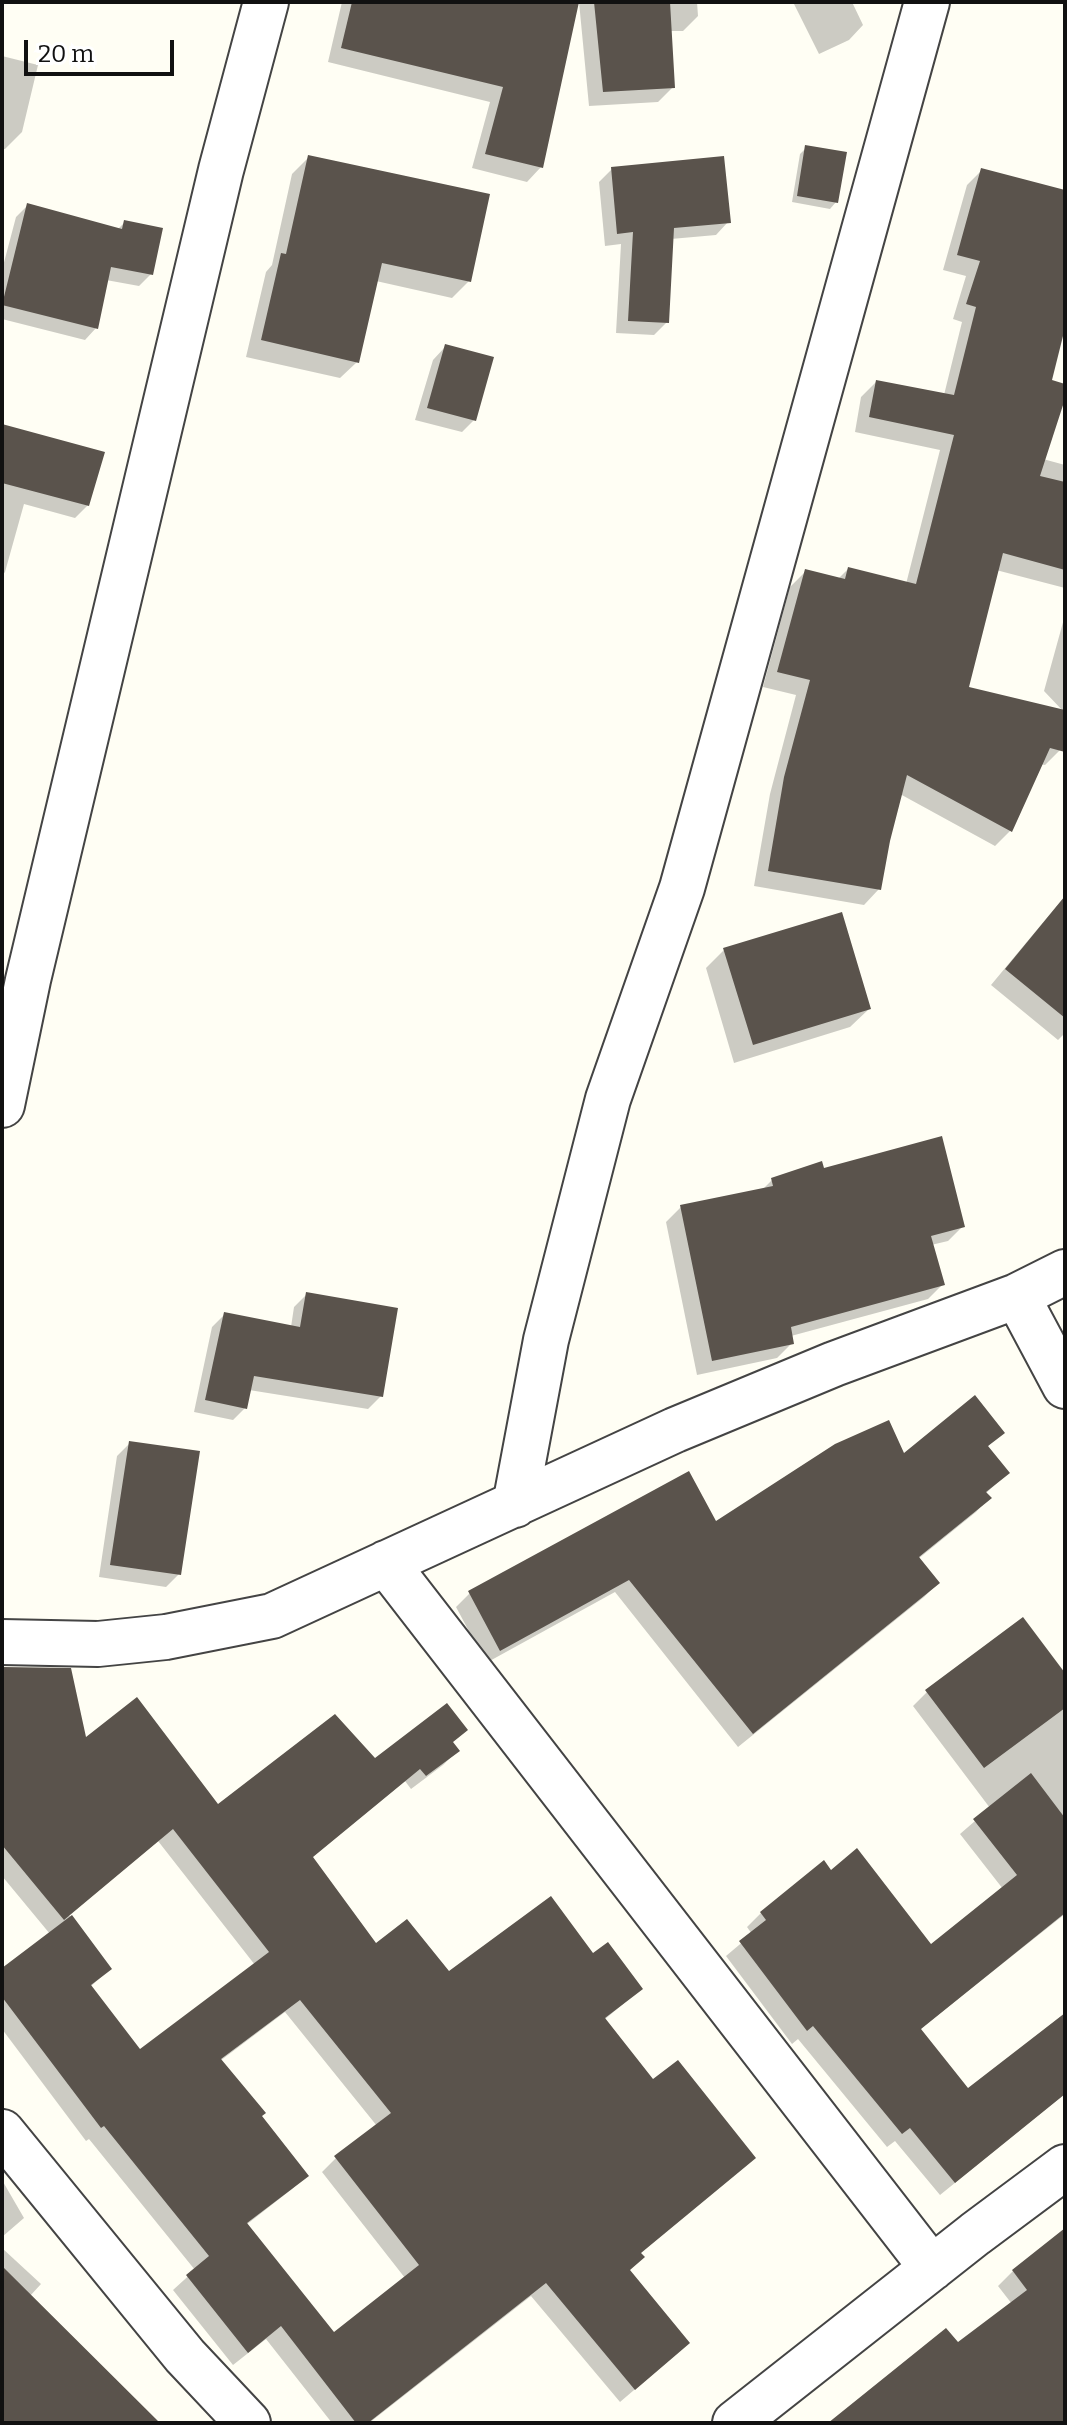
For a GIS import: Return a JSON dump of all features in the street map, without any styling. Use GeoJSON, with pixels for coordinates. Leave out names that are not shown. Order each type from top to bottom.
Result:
{"type":"FeatureCollection","features":[{"type":"Feature","properties":{"kind":"street"},"geometry":{"type":"LineString","coordinates":[[2,1105],[28,980],[221,170],[266,2]]}},
{"type":"Feature","properties":{"kind":"street"},"geometry":{"type":"LineString","coordinates":[[515,1505],[546,1340],[608,1099],[682,888],[927,2]]}},
{"type":"Feature","properties":{"kind":"street"},"geometry":{"type":"LineString","coordinates":[[2,1642],[98,1644],[166,1637],[272,1616],[704,1418],[834,1364],[1017,1296],[1065,1272]]}},
{"type":"Feature","properties":{"kind":"street"},"geometry":{"type":"LineString","coordinates":[[1017,1296],[1065,1386]]}},
{"type":"Feature","properties":{"kind":"street"},"geometry":{"type":"LineString","coordinates":[[386,1563],[932,2268]]}},
{"type":"Feature","properties":{"kind":"street"},"geometry":{"type":"LineString","coordinates":[[2,2132],[185,2356],[248,2423]]}},
{"type":"Feature","properties":{"kind":"street"},"geometry":{"type":"LineString","coordinates":[[735,2423],[1065,2167]]}},
{"type":"Feature","properties":{"kind":"building"},"geometry":{"type":"Polygon","coordinates":[[[352,2],[579,2],[543,168],[485,154],[503,87],[341,48],[352,2]]]}},
{"type":"Feature","properties":{"kind":"building"},"geometry":{"type":"Polygon","coordinates":[[[594,2],[670,2],[675,88],[603,92],[594,2]]]}},
{"type":"Feature","properties":{"kind":"building"},"geometry":{"type":"Polygon","coordinates":[[[805,145],[847,152],[838,203],[797,196],[805,145]]]}},
{"type":"Feature","properties":{"kind":"building"},"geometry":{"type":"Polygon","coordinates":[[[308,155],[490,194],[471,282],[382,263],[359,363],[261,340],[281,253],[286,254],[308,155]]]}},
{"type":"Feature","properties":{"kind":"building"},"geometry":{"type":"Polygon","coordinates":[[[724,156],[731,223],[674,228],[669,323],[628,321],[633,232],[617,234],[611,167],[724,156]]]}},
{"type":"Feature","properties":{"kind":"building"},"geometry":{"type":"Polygon","coordinates":[[[981,168],[1065,190],[1065,328],[1052,380],[1065,384],[1065,399],[1040,476],[1065,482],[1065,570],[1003,553],[969,687],[1065,710],[1065,752],[1050,748],[1012,832],[907,775],[881,890],[768,871],[784,777],[810,680],[777,672],[805,569],[845,579],[848,567],[916,584],[954,435],[869,417],[876,380],[954,395],[976,307],[966,304],[980,261],[957,255],[981,168]]]}},
{"type":"Feature","properties":{"kind":"building"},"geometry":{"type":"Polygon","coordinates":[[[27,203],[122,229],[124,220],[163,228],[153,275],[111,267],[98,329],[2,305],[27,203]]]}},
{"type":"Feature","properties":{"kind":"building"},"geometry":{"type":"Polygon","coordinates":[[[445,344],[494,357],[476,421],[427,408],[445,344]]]}},
{"type":"Feature","properties":{"kind":"building"},"geometry":{"type":"Polygon","coordinates":[[[2,424],[105,452],[89,506],[2,483],[2,424]]]}},
{"type":"Feature","properties":{"kind":"building"},"geometry":{"type":"Polygon","coordinates":[[[1065,896],[1065,1018],[1005,969],[1065,896]]]}},
{"type":"Feature","properties":{"kind":"building"},"geometry":{"type":"Polygon","coordinates":[[[842,912],[871,1009],[753,1045],[723,948],[842,912]]]}},
{"type":"Feature","properties":{"kind":"building"},"geometry":{"type":"Polygon","coordinates":[[[942,1136],[965,1227],[931,1236],[945,1285],[791,1327],[794,1344],[712,1361],[680,1205],[773,1186],[771,1178],[822,1161],[824,1168],[942,1136]]]}},
{"type":"Feature","properties":{"kind":"building"},"geometry":{"type":"Polygon","coordinates":[[[306,1292],[398,1308],[383,1397],[254,1376],[247,1409],[205,1400],[224,1312],[300,1327],[306,1292]]]}},
{"type":"Feature","properties":{"kind":"building"},"geometry":{"type":"Polygon","coordinates":[[[975,1395],[1005,1433],[988,1446],[1010,1473],[986,1492],[992,1498],[919,1557],[940,1583],[753,1734],[629,1580],[500,1651],[468,1591],[689,1471],[716,1521],[835,1444],[889,1420],[904,1453],[975,1395]]]}},
{"type":"Feature","properties":{"kind":"building"},"geometry":{"type":"Polygon","coordinates":[[[129,1441],[200,1451],[181,1575],[110,1565],[129,1441]]]}},
{"type":"Feature","properties":{"kind":"building"},"geometry":{"type":"Polygon","coordinates":[[[1023,1617],[1065,1673],[1065,1708],[984,1768],[925,1690],[1023,1617]]]}},
{"type":"Feature","properties":{"kind":"building"},"geometry":{"type":"Polygon","coordinates":[[[2,1667],[71,1668],[86,1737],[137,1697],[218,1804],[335,1714],[375,1758],[447,1703],[468,1730],[453,1742],[460,1751],[426,1776],[420,1769],[313,1857],[376,1943],[407,1919],[449,1971],[551,1896],[593,1953],[608,1942],[643,1989],[605,2018],[653,2079],[678,2060],[756,2158],[641,2253],[645,2257],[630,2270],[690,2343],[635,2390],[546,2283],[368,2423],[356,2423],[281,2326],[248,2353],[186,2275],[209,2256],[104,2126],[101,2128],[2,1997],[2,1968],[72,1915],[112,1969],[91,1985],[140,2049],[269,1952],[173,1829],[64,1920],[2,1845],[2,1667]],[[300,2000],[221,2059],[266,2113],[262,2116],[309,2176],[247,2223],[334,2332],[419,2265],[334,2156],[391,2113],[300,2000]]]}},
{"type":"Feature","properties":{"kind":"building"},"geometry":{"type":"Polygon","coordinates":[[[1031,1773],[1065,1818],[1065,1913],[921,2029],[968,2088],[1065,2013],[1065,2094],[955,2183],[910,2128],[902,2134],[813,2026],[807,2031],[739,1941],[766,1920],[760,1912],[824,1860],[831,1870],[857,1848],[931,1944],[1017,1875],[973,1819],[1031,1773]]]}},
{"type":"Feature","properties":{"kind":"building"},"geometry":{"type":"Polygon","coordinates":[[[1065,2228],[1065,2423],[828,2423],[946,2328],[958,2342],[1027,2290],[1012,2270],[1065,2228]]]}},
{"type":"Feature","properties":{"kind":"building"},"geometry":{"type":"Polygon","coordinates":[[[2,2266],[160,2423],[2,2423],[2,2266]]]}}]}
